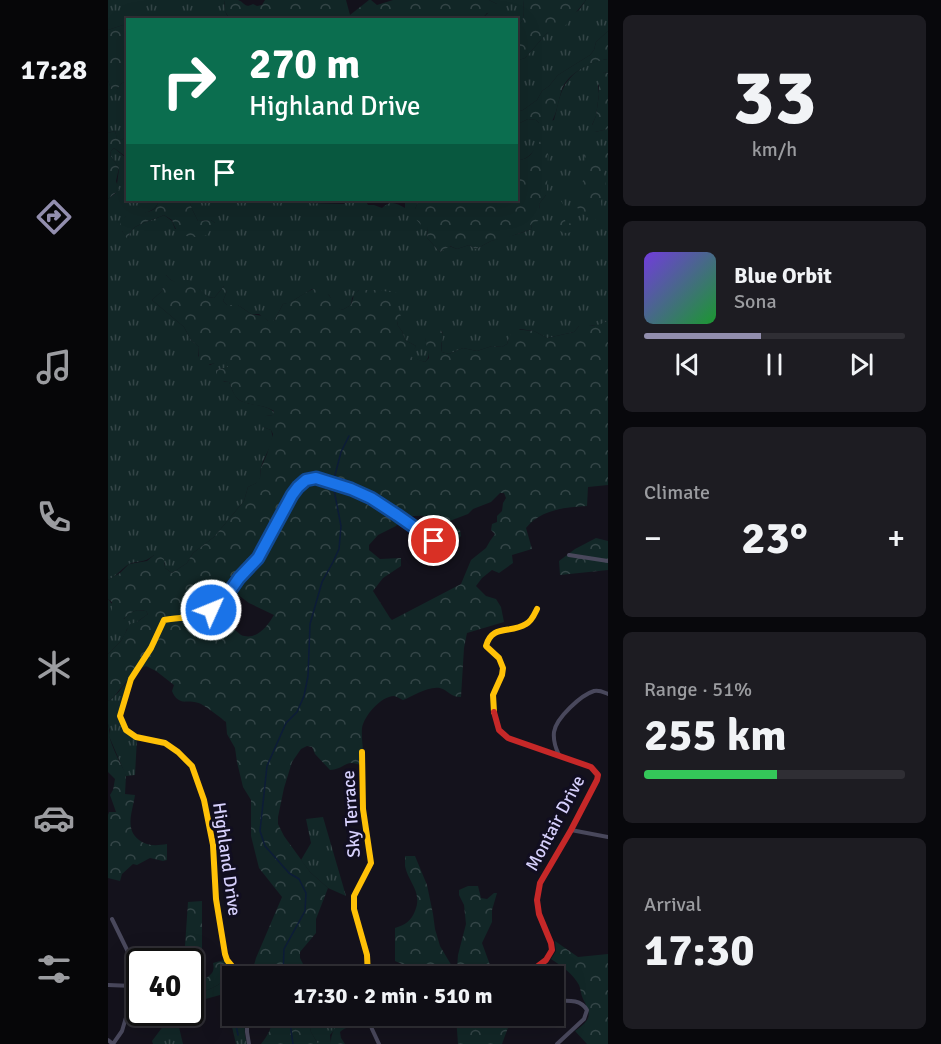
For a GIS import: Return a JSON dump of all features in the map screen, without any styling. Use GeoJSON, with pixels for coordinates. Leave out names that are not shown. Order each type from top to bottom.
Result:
{"type":"FeatureCollection","features":[{"type":"Feature","properties":{"kind":"street","name":"Highland Drive"},"geometry":{"type":"LineString","coordinates":[[232,966],[225,954],[216,899],[214,848],[204,800],[192,766],[178,752],[165,743],[136,736],[126,730],[120,716],[131,679],[151,648],[164,621],[197,617],[223,601],[239,578],[258,558],[292,495],[306,480],[316,478],[371,498],[439,545]]}},
{"type":"Feature","properties":{"kind":"street"},"geometry":{"type":"LineString","coordinates":[[568,555],[608,561]]}},
{"type":"Feature","properties":{"kind":"street"},"geometry":{"type":"LineString","coordinates":[[537,609],[532,621],[492,634],[486,639],[486,646],[501,662],[503,669],[492,702],[496,724],[502,734],[559,755]]}},
{"type":"Feature","properties":{"kind":"street","name":"Montair Drive"},"geometry":{"type":"LineString","coordinates":[[538,966],[546,960],[552,950],[539,914],[537,891],[596,786],[598,774],[591,766],[559,755],[554,745],[554,730],[564,714],[585,696],[592,692],[603,691],[608,694]]}},
{"type":"Feature","properties":{"kind":"street","name":"Sky Terrace"},"geometry":{"type":"LineString","coordinates":[[362,752],[363,809],[370,863],[354,896],[354,909],[367,955],[368,966]]}},
{"type":"Feature","properties":{"kind":"street"},"geometry":{"type":"LineString","coordinates":[[571,830],[608,837]]}},
{"type":"Feature","properties":{"kind":"street"},"geometry":{"type":"LineString","coordinates":[[112,919],[126,948]]}},
{"type":"Feature","properties":{"kind":"street"},"geometry":{"type":"LineString","coordinates":[[108,985],[126,986]]}},
{"type":"Feature","properties":{"kind":"street"},"geometry":{"type":"LineString","coordinates":[[556,1044],[584,1019],[587,1010],[578,1002],[564,1001]]}},
{"type":"Feature","properties":{"kind":"street"},"geometry":{"type":"LineString","coordinates":[[108,1040],[113,1044],[119,1038],[126,1018]]}},
{"type":"Feature","properties":{"kind":"street"},"geometry":{"type":"LineString","coordinates":[[247,1026],[249,1044]]}},
{"type":"Feature","properties":{"kind":"street"},"geometry":{"type":"LineString","coordinates":[[371,1026],[379,1044]]}},
{"type":"Feature","properties":{"kind":"green space"},"geometry":{"type":"Polygon","coordinates":[[[108,0],[225,0],[225,10],[229,18],[126,18],[126,26],[108,30],[108,0]]]}},
{"type":"Feature","properties":{"kind":"green space"},"geometry":{"type":"Polygon","coordinates":[[[225,0],[238,0],[246,5],[257,6],[262,5],[265,0],[346,0],[350,15],[369,0],[377,5],[393,0],[489,0],[497,4],[500,12],[487,13],[483,18],[229,18],[225,11],[225,0]]]}},
{"type":"Feature","properties":{"kind":"green space"},"geometry":{"type":"Polygon","coordinates":[[[489,0],[523,0],[524,15],[519,25],[518,18],[483,18],[497,4],[489,0]]]}},
{"type":"Feature","properties":{"kind":"green space"},"geometry":{"type":"Polygon","coordinates":[[[523,0],[586,0],[565,26],[547,33],[525,58],[518,60],[518,26],[524,11],[523,0]]]}},
{"type":"Feature","properties":{"kind":"green space"},"geometry":{"type":"Polygon","coordinates":[[[586,0],[608,0],[608,31],[596,42],[590,55],[558,75],[542,91],[537,100],[518,111],[518,60],[525,58],[547,33],[579,10],[586,0]]]}},
{"type":"Feature","properties":{"kind":"green space"},"geometry":{"type":"Polygon","coordinates":[[[126,26],[126,82],[117,89],[111,89],[108,80],[108,30],[126,26]]]}},
{"type":"Feature","properties":{"kind":"green space"},"geometry":{"type":"Polygon","coordinates":[[[608,31],[608,59],[588,65],[569,78],[562,89],[550,125],[528,119],[518,124],[518,111],[537,100],[542,91],[558,75],[590,55],[596,42],[608,31]]]}},
{"type":"Feature","properties":{"kind":"green space"},"geometry":{"type":"Polygon","coordinates":[[[608,59],[608,73],[604,72],[598,86],[596,116],[592,125],[595,132],[608,129],[608,321],[600,325],[579,326],[574,332],[547,338],[534,331],[520,329],[502,347],[492,346],[477,351],[463,348],[449,354],[442,352],[442,331],[425,339],[429,354],[425,362],[410,356],[416,346],[405,340],[397,321],[377,290],[359,290],[352,298],[351,305],[342,310],[335,306],[329,295],[312,289],[289,303],[283,304],[274,321],[268,321],[259,314],[251,314],[238,305],[227,305],[223,301],[227,291],[224,286],[214,298],[208,297],[188,280],[174,282],[166,275],[162,291],[152,300],[184,327],[191,340],[199,347],[198,356],[210,365],[226,362],[229,367],[216,370],[224,382],[229,382],[238,399],[274,412],[273,415],[266,416],[263,427],[271,430],[272,440],[262,463],[259,480],[248,487],[244,501],[214,537],[193,553],[187,563],[172,573],[165,568],[165,563],[154,555],[147,560],[129,564],[108,580],[108,199],[116,193],[119,168],[110,155],[111,151],[114,148],[125,157],[126,201],[159,201],[150,211],[125,217],[122,231],[128,239],[134,228],[164,215],[172,221],[175,229],[215,223],[211,220],[198,221],[189,201],[305,201],[304,203],[345,204],[343,201],[366,201],[368,205],[382,208],[393,203],[405,208],[405,201],[419,201],[415,209],[428,228],[427,238],[440,252],[449,246],[457,249],[469,245],[476,249],[491,241],[532,229],[531,224],[540,209],[539,204],[546,195],[538,144],[529,156],[518,160],[518,124],[528,119],[539,123],[554,120],[559,98],[567,81],[577,72],[595,62],[608,59]]]}},
{"type":"Feature","properties":{"kind":"green space"},"geometry":{"type":"Polygon","coordinates":[[[604,72],[608,73],[608,129],[595,132],[590,130],[596,116],[599,80],[604,72]]]}},
{"type":"Feature","properties":{"kind":"green space"},"geometry":{"type":"Polygon","coordinates":[[[108,80],[111,89],[117,89],[126,82],[126,137],[122,140],[117,139],[115,131],[108,133],[108,80]]]}},
{"type":"Feature","properties":{"kind":"green space"},"geometry":{"type":"Polygon","coordinates":[[[115,131],[117,138],[122,140],[126,137],[126,175],[125,156],[114,148],[110,155],[119,168],[116,181],[119,190],[108,199],[108,133],[115,131]]]}},
{"type":"Feature","properties":{"kind":"green space"},"geometry":{"type":"Polygon","coordinates":[[[542,140],[548,154],[547,189],[546,195],[539,204],[544,214],[538,221],[531,224],[532,229],[491,241],[476,249],[469,245],[457,249],[450,246],[440,252],[427,238],[428,228],[422,226],[414,217],[419,201],[518,201],[518,160],[530,155],[542,140]]]}},
{"type":"Feature","properties":{"kind":"green space"},"geometry":{"type":"Polygon","coordinates":[[[608,146],[608,164],[604,173],[606,187],[601,201],[602,214],[597,219],[591,220],[579,211],[571,194],[588,175],[584,155],[589,151],[598,153],[608,146]]]}},
{"type":"Feature","properties":{"kind":"green space"},"geometry":{"type":"Polygon","coordinates":[[[556,197],[564,206],[566,224],[584,225],[568,233],[558,228],[556,210],[551,198],[556,197]]]}},
{"type":"Feature","properties":{"kind":"green space"},"geometry":{"type":"Polygon","coordinates":[[[159,201],[189,201],[198,221],[211,220],[215,223],[207,235],[190,237],[181,234],[172,220],[164,215],[134,228],[128,240],[120,224],[126,216],[150,211],[157,206],[159,201]]]}},
{"type":"Feature","properties":{"kind":"green space"},"geometry":{"type":"Polygon","coordinates":[[[166,275],[174,281],[190,280],[198,283],[198,288],[208,297],[214,298],[225,285],[227,291],[223,301],[227,305],[238,305],[251,314],[263,316],[268,321],[274,321],[283,304],[312,290],[325,291],[342,310],[351,305],[354,295],[359,290],[397,293],[397,308],[401,316],[397,321],[398,326],[405,340],[416,346],[411,357],[425,362],[429,354],[425,339],[430,328],[436,324],[443,336],[442,352],[449,354],[463,348],[477,351],[492,346],[502,347],[507,344],[513,329],[534,331],[547,338],[574,332],[584,324],[596,325],[608,321],[608,485],[588,487],[587,506],[570,507],[538,517],[526,528],[532,549],[512,555],[513,563],[499,573],[492,570],[476,586],[486,596],[496,599],[501,607],[504,622],[467,633],[461,697],[435,688],[403,700],[394,696],[384,699],[363,723],[362,742],[365,767],[349,763],[330,770],[315,754],[312,747],[307,746],[301,749],[292,762],[284,788],[278,824],[310,872],[328,888],[316,919],[316,933],[300,952],[304,966],[254,966],[282,897],[259,868],[251,836],[251,800],[243,787],[235,748],[227,734],[226,722],[197,702],[178,699],[172,691],[174,685],[146,666],[133,675],[108,701],[108,654],[121,641],[130,624],[148,614],[146,611],[137,610],[119,622],[113,620],[112,602],[108,599],[108,580],[129,564],[147,561],[158,554],[164,559],[165,568],[172,573],[187,563],[193,553],[214,537],[244,501],[248,487],[260,478],[261,468],[273,434],[271,430],[263,427],[261,418],[273,415],[274,411],[238,399],[229,382],[219,381],[216,377],[216,370],[228,367],[226,362],[202,364],[199,347],[191,340],[184,327],[152,300],[162,291],[163,287],[159,281],[166,275]],[[500,493],[491,502],[473,509],[468,514],[447,522],[448,526],[460,530],[461,536],[452,543],[442,544],[440,542],[436,536],[434,522],[430,518],[405,516],[396,526],[378,535],[369,545],[369,550],[380,559],[401,558],[401,566],[383,578],[373,591],[392,620],[461,584],[471,560],[486,548],[495,534],[491,530],[492,524],[497,522],[497,516],[502,511],[506,498],[504,493],[500,493]],[[233,591],[213,612],[241,635],[252,636],[264,628],[274,615],[249,603],[233,591]]]}},
{"type":"Feature","properties":{"kind":"green space"},"geometry":{"type":"Polygon","coordinates":[[[596,538],[608,541],[608,570],[560,575],[559,561],[596,538]]]}},
{"type":"Feature","properties":{"kind":"green space"},"geometry":{"type":"Polygon","coordinates":[[[108,599],[124,619],[131,612],[146,611],[148,614],[127,629],[121,641],[108,654],[108,599]]]}},
{"type":"Feature","properties":{"kind":"green space"},"geometry":{"type":"Polygon","coordinates":[[[128,681],[119,721],[137,738],[135,775],[126,776],[109,736],[108,701],[128,681]]]}},
{"type":"Feature","properties":{"kind":"green space"},"geometry":{"type":"Polygon","coordinates":[[[108,724],[111,743],[126,776],[125,794],[135,795],[131,819],[134,836],[145,843],[167,844],[167,860],[150,858],[137,865],[133,864],[122,874],[120,881],[108,878],[108,815],[109,812],[116,812],[110,795],[115,779],[108,772],[108,724]]]}},
{"type":"Feature","properties":{"kind":"green space"},"geometry":{"type":"Polygon","coordinates":[[[323,817],[346,896],[328,888],[310,872],[301,860],[311,843],[306,819],[323,817]]]}},
{"type":"Feature","properties":{"kind":"green space"},"geometry":{"type":"Polygon","coordinates":[[[405,856],[415,856],[427,885],[440,946],[452,966],[407,966],[395,961],[395,928],[410,920],[417,904],[416,893],[405,866],[405,856]]]}},
{"type":"Feature","properties":{"kind":"green space"},"geometry":{"type":"Polygon","coordinates":[[[468,886],[478,886],[481,898],[487,899],[497,893],[492,910],[492,922],[482,943],[490,965],[457,966],[466,924],[464,905],[459,890],[468,886]]]}},
{"type":"Feature","properties":{"kind":"green space"},"geometry":{"type":"Polygon","coordinates":[[[202,901],[202,948],[185,948],[188,902],[202,901]]]}},
{"type":"Feature","properties":{"kind":"green space"},"geometry":{"type":"Polygon","coordinates":[[[555,941],[578,957],[608,954],[608,1044],[587,1044],[575,1031],[587,1020],[589,1013],[577,981],[564,966],[551,959],[556,951],[555,941]]]}},
{"type":"Feature","properties":{"kind":"green space"},"geometry":{"type":"Polygon","coordinates":[[[224,960],[228,966],[222,966],[222,982],[204,991],[204,978],[213,972],[213,963],[224,960]]]}},
{"type":"Feature","properties":{"kind":"green space"},"geometry":{"type":"Polygon","coordinates":[[[222,983],[222,996],[204,999],[204,991],[222,983]]]}},
{"type":"Feature","properties":{"kind":"green space"},"geometry":{"type":"Polygon","coordinates":[[[163,1026],[179,1026],[183,1044],[153,1044],[152,1041],[163,1026]]]}},
{"type":"Feature","properties":{"kind":"green space"},"geometry":{"type":"Polygon","coordinates":[[[232,1026],[245,1026],[247,1044],[236,1044],[232,1026]]]}},
{"type":"Feature","properties":{"kind":"green space"},"geometry":{"type":"Polygon","coordinates":[[[271,1026],[310,1026],[318,1044],[261,1044],[271,1026]]]}},
{"type":"Feature","properties":{"kind":"green space"},"geometry":{"type":"Polygon","coordinates":[[[310,1026],[337,1026],[330,1035],[331,1044],[318,1044],[310,1026]]]}},
{"type":"Feature","properties":{"kind":"green space"},"geometry":{"type":"Polygon","coordinates":[[[336,1026],[353,1026],[340,1032],[345,1044],[331,1044],[336,1026]]]}},
{"type":"Feature","properties":{"kind":"green space"},"geometry":{"type":"Polygon","coordinates":[[[457,1026],[509,1026],[502,1044],[458,1044],[457,1026]]]}},
{"type":"Feature","properties":{"kind":"waterway"},"geometry":{"type":"LineString","coordinates":[[334,479],[341,452],[349,436]]}},
{"type":"Feature","properties":{"kind":"waterway"},"geometry":{"type":"LineString","coordinates":[[283,966],[284,949],[305,911],[306,893],[299,879],[289,873],[265,846],[260,831],[267,766],[286,723],[297,712],[304,696],[308,676],[310,624],[322,582],[339,549],[341,526],[334,490]]}},
{"type":"Feature","properties":{"kind":"waterway"},"geometry":{"type":"LineString","coordinates":[[236,1026],[238,1035]]}},
{"type":"Feature","properties":{"kind":"waterway"},"geometry":{"type":"LineString","coordinates":[[290,1026],[293,1044]]}},
{"type":"Feature","properties":{"kind":"traffic: slow"},"geometry":{"type":"LineString","coordinates":[[494,712],[493,695],[503,668],[499,658],[486,646],[489,639],[497,632],[528,623],[537,609]]}},
{"type":"Feature","properties":{"kind":"traffic: slow"},"geometry":{"type":"LineString","coordinates":[[208,612],[192,617],[164,620],[151,648],[131,679],[120,716],[126,730],[136,737],[165,743],[192,766],[204,800],[213,845],[216,899],[225,954],[232,966]]}},
{"type":"Feature","properties":{"kind":"traffic: slow"},"geometry":{"type":"LineString","coordinates":[[362,752],[363,809],[371,863],[354,896],[354,909],[367,955],[368,966]]}},
{"type":"Feature","properties":{"kind":"traffic: jam"},"geometry":{"type":"LineString","coordinates":[[208,612],[223,601],[239,578],[258,559],[292,495],[306,480],[316,478],[371,498],[439,545]]}},
{"type":"Feature","properties":{"kind":"traffic: jam"},"geometry":{"type":"LineString","coordinates":[[494,712],[499,730],[508,738],[591,767],[598,775],[571,830],[540,883],[537,900],[539,914],[552,950],[546,960],[538,966]]}},
{"type":"Feature","properties":{"kind":"route"},"geometry":{"type":"LineString","coordinates":[[211,610],[223,601],[239,578],[265,549],[292,495],[298,487],[311,478],[351,489],[371,498],[434,541]]}}]}
